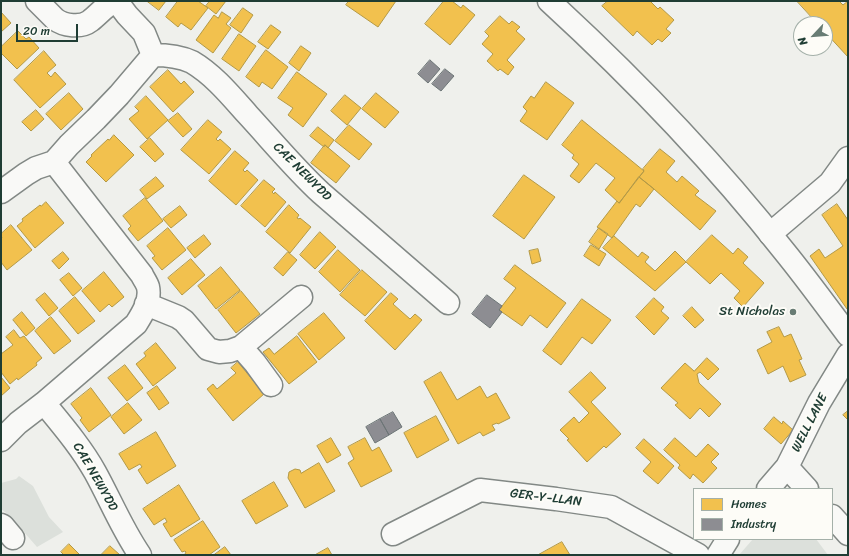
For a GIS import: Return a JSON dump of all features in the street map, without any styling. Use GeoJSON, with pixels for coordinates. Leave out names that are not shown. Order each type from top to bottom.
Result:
{"type":"FeatureCollection","features":[{"type":"Feature","properties":{"kind":"street"},"geometry":{"type":"LineString","coordinates":[[37,1],[56,20],[74,26],[82,25],[90,21],[108,4],[115,1]]}},
{"type":"Feature","properties":{"kind":"street"},"geometry":{"type":"LineString","coordinates":[[4,183],[36,168],[54,162],[68,145],[119,95],[153,55],[144,33],[127,15],[121,7],[119,1]]}},
{"type":"Feature","properties":{"kind":"street"},"geometry":{"type":"LineString","coordinates":[[548,1],[587,37],[699,152],[784,250],[848,335]]}},
{"type":"Feature","properties":{"kind":"street","name":"CAE NEWYDD"},"geometry":{"type":"LineString","coordinates":[[153,55],[180,57],[198,67],[219,83],[304,177],[448,304]]}},
{"type":"Feature","properties":{"kind":"street"},"geometry":{"type":"LineString","coordinates":[[770,234],[830,183],[848,158]]}},
{"type":"Feature","properties":{"kind":"street"},"geometry":{"type":"LineString","coordinates":[[1,440],[18,423],[136,324],[143,313],[148,296],[148,286],[142,275],[54,162]]}},
{"type":"Feature","properties":{"kind":"street"},"geometry":{"type":"LineString","coordinates":[[146,304],[178,317],[184,321],[208,349],[219,352],[230,351],[241,347],[301,297]]}},
{"type":"Feature","properties":{"kind":"street"},"geometry":{"type":"LineString","coordinates":[[241,347],[271,385]]}},
{"type":"Feature","properties":{"kind":"street","name":"WELL LANE"},"geometry":{"type":"LineString","coordinates":[[769,488],[787,467],[819,403],[848,354]]}},
{"type":"Feature","properties":{"kind":"street","name":"CAE NEWYDD"},"geometry":{"type":"LineString","coordinates":[[44,402],[75,442],[94,470],[133,545],[140,555]]}},
{"type":"Feature","properties":{"kind":"street"},"geometry":{"type":"LineString","coordinates":[[787,467],[806,488]]}},
{"type":"Feature","properties":{"kind":"street","name":"GER-Y-LLAN"},"geometry":{"type":"LineString","coordinates":[[393,534],[480,490],[611,507],[698,555]]}},
{"type":"Feature","properties":{"kind":"street"},"geometry":{"type":"LineString","coordinates":[[833,517],[848,534]]}},
{"type":"Feature","properties":{"kind":"street"},"geometry":{"type":"LineString","coordinates":[[718,555],[727,540]]}},
{"type":"Feature","properties":{"kind":"shaded area"},"geometry":{"type":"Polygon","coordinates":[[[19,476],[33,486],[49,517],[63,532],[37,547],[10,516],[1,509],[1,483],[16,479],[19,476]]]}},
{"type":"Feature","properties":{"kind":"shaded area"},"geometry":{"type":"Polygon","coordinates":[[[752,540],[817,540],[828,555],[739,555],[752,540]]]}},
{"type":"Feature","properties":{"kind":"building: Homes"},"geometry":{"type":"Polygon","coordinates":[[[147,1],[166,1],[159,10],[147,1]]]}},
{"type":"Feature","properties":{"kind":"building: Homes"},"geometry":{"type":"Polygon","coordinates":[[[178,1],[198,1],[208,8],[191,30],[181,23],[178,27],[166,17],[178,1]]]}},
{"type":"Feature","properties":{"kind":"building: Homes"},"geometry":{"type":"Polygon","coordinates":[[[210,1],[226,1],[216,14],[206,6],[210,1]]]}},
{"type":"Feature","properties":{"kind":"building: Homes"},"geometry":{"type":"Polygon","coordinates":[[[349,1],[396,1],[378,27],[346,5],[349,1]]]}},
{"type":"Feature","properties":{"kind":"building: Homes"},"geometry":{"type":"Polygon","coordinates":[[[444,1],[452,1],[461,8],[463,5],[475,15],[450,45],[425,24],[444,1]]]}},
{"type":"Feature","properties":{"kind":"building: Homes"},"geometry":{"type":"Polygon","coordinates":[[[608,1],[650,1],[658,9],[660,7],[674,20],[666,29],[671,33],[662,42],[658,39],[652,45],[637,31],[633,36],[602,6],[608,1]]]}},
{"type":"Feature","properties":{"kind":"building: Homes"},"geometry":{"type":"Polygon","coordinates":[[[797,1],[839,1],[843,5],[848,1],[848,57],[833,41],[833,16],[811,16],[797,1]]]}},
{"type":"Feature","properties":{"kind":"building: Homes"},"geometry":{"type":"Polygon","coordinates":[[[243,8],[253,15],[241,33],[230,25],[243,8]]]}},
{"type":"Feature","properties":{"kind":"building: Homes"},"geometry":{"type":"Polygon","coordinates":[[[1,12],[11,23],[1,32],[1,12]]]}},
{"type":"Feature","properties":{"kind":"building: Homes"},"geometry":{"type":"Polygon","coordinates":[[[222,12],[231,18],[226,24],[231,28],[213,53],[196,40],[214,15],[218,18],[222,12]]]}},
{"type":"Feature","properties":{"kind":"building: Homes"},"geometry":{"type":"Polygon","coordinates":[[[500,16],[509,24],[512,21],[520,27],[516,31],[525,39],[507,60],[514,67],[508,75],[500,69],[498,71],[487,61],[493,54],[482,44],[489,36],[485,32],[500,16]]]}},
{"type":"Feature","properties":{"kind":"building: Homes"},"geometry":{"type":"Polygon","coordinates":[[[271,25],[281,32],[268,49],[258,42],[271,25]]]}},
{"type":"Feature","properties":{"kind":"building: Homes"},"geometry":{"type":"Polygon","coordinates":[[[18,31],[26,39],[29,37],[39,48],[17,69],[1,53],[1,47],[18,31]]]}},
{"type":"Feature","properties":{"kind":"building: Homes"},"geometry":{"type":"Polygon","coordinates":[[[239,34],[256,46],[239,71],[222,59],[239,34]]]}},
{"type":"Feature","properties":{"kind":"building: Homes"},"geometry":{"type":"Polygon","coordinates":[[[301,46],[311,53],[299,71],[289,63],[301,46]]]}},
{"type":"Feature","properties":{"kind":"building: Homes"},"geometry":{"type":"Polygon","coordinates":[[[266,50],[288,67],[272,89],[262,82],[259,87],[246,77],[266,50]]]}},
{"type":"Feature","properties":{"kind":"building: Homes"},"geometry":{"type":"Polygon","coordinates":[[[44,51],[56,65],[47,73],[51,77],[55,72],[66,84],[40,108],[14,80],[44,51]]]}},
{"type":"Feature","properties":{"kind":"building: Homes"},"geometry":{"type":"Polygon","coordinates":[[[168,70],[181,84],[184,81],[194,92],[173,112],[150,87],[168,70]]]}},
{"type":"Feature","properties":{"kind":"building: Homes"},"geometry":{"type":"Polygon","coordinates":[[[297,72],[327,94],[303,127],[288,115],[293,108],[278,98],[297,72]]]}},
{"type":"Feature","properties":{"kind":"building: Homes"},"geometry":{"type":"Polygon","coordinates":[[[546,82],[574,103],[547,140],[520,121],[527,111],[523,107],[531,96],[534,98],[546,82]]]}},
{"type":"Feature","properties":{"kind":"building: Homes"},"geometry":{"type":"Polygon","coordinates":[[[69,93],[83,109],[61,130],[46,114],[69,93]]]}},
{"type":"Feature","properties":{"kind":"building: Homes"},"geometry":{"type":"Polygon","coordinates":[[[376,93],[399,112],[385,128],[362,109],[376,93]]]}},
{"type":"Feature","properties":{"kind":"building: Homes"},"geometry":{"type":"Polygon","coordinates":[[[345,95],[361,108],[347,125],[331,111],[345,95]]]}},
{"type":"Feature","properties":{"kind":"building: Homes"},"geometry":{"type":"Polygon","coordinates":[[[146,96],[168,120],[147,139],[129,119],[139,111],[135,107],[146,96]]]}},
{"type":"Feature","properties":{"kind":"building: Homes"},"geometry":{"type":"Polygon","coordinates":[[[36,110],[44,119],[31,131],[22,122],[36,110]]]}},
{"type":"Feature","properties":{"kind":"building: Homes"},"geometry":{"type":"Polygon","coordinates":[[[178,113],[192,129],[183,137],[168,121],[178,113]]]}},
{"type":"Feature","properties":{"kind":"building: Homes"},"geometry":{"type":"Polygon","coordinates":[[[208,120],[222,132],[216,139],[218,141],[220,139],[231,149],[209,174],[181,150],[208,120]]]}},
{"type":"Feature","properties":{"kind":"building: Homes"},"geometry":{"type":"Polygon","coordinates":[[[582,120],[644,171],[619,203],[605,190],[615,178],[596,163],[579,183],[570,176],[579,164],[572,158],[574,155],[562,145],[582,120]]]}},
{"type":"Feature","properties":{"kind":"building: Homes"},"geometry":{"type":"Polygon","coordinates":[[[349,125],[372,144],[359,160],[335,141],[349,125]]]}},
{"type":"Feature","properties":{"kind":"building: Homes"},"geometry":{"type":"Polygon","coordinates":[[[318,127],[334,140],[328,148],[325,145],[324,147],[310,136],[318,127]]]}},
{"type":"Feature","properties":{"kind":"building: Homes"},"geometry":{"type":"Polygon","coordinates":[[[114,135],[134,155],[106,182],[86,162],[92,156],[91,155],[114,135]]]}},
{"type":"Feature","properties":{"kind":"building: Homes"},"geometry":{"type":"Polygon","coordinates":[[[150,138],[164,154],[155,162],[140,147],[150,138]]]}},
{"type":"Feature","properties":{"kind":"building: Homes"},"geometry":{"type":"Polygon","coordinates":[[[325,145],[350,166],[336,183],[311,163],[325,145]]]}},
{"type":"Feature","properties":{"kind":"building: Homes"},"geometry":{"type":"Polygon","coordinates":[[[660,149],[675,161],[666,172],[677,182],[682,176],[699,191],[695,195],[716,211],[700,230],[639,177],[644,171],[643,169],[660,149]]]}},
{"type":"Feature","properties":{"kind":"building: Homes"},"geometry":{"type":"Polygon","coordinates":[[[235,151],[249,163],[243,170],[245,172],[247,170],[258,180],[236,205],[209,181],[235,151]]]}},
{"type":"Feature","properties":{"kind":"building: Homes"},"geometry":{"type":"Polygon","coordinates":[[[524,175],[555,197],[524,239],[493,216],[524,175]]]}},
{"type":"Feature","properties":{"kind":"building: Homes"},"geometry":{"type":"Polygon","coordinates":[[[156,177],[164,186],[147,199],[140,190],[156,177]]]}},
{"type":"Feature","properties":{"kind":"building: Homes"},"geometry":{"type":"Polygon","coordinates":[[[639,177],[654,189],[640,207],[636,204],[612,238],[597,227],[617,201],[619,203],[639,177]]]}},
{"type":"Feature","properties":{"kind":"building: Homes"},"geometry":{"type":"Polygon","coordinates":[[[264,180],[275,189],[272,192],[274,194],[275,192],[286,202],[265,227],[241,206],[264,180]]]}},
{"type":"Feature","properties":{"kind":"building: Homes"},"geometry":{"type":"Polygon","coordinates":[[[145,198],[163,221],[138,241],[128,229],[131,226],[123,216],[145,198]]]}},
{"type":"Feature","properties":{"kind":"building: Homes"},"geometry":{"type":"Polygon","coordinates":[[[46,202],[64,223],[35,248],[17,226],[23,221],[22,219],[46,202]]]}},
{"type":"Feature","properties":{"kind":"building: Homes"},"geometry":{"type":"Polygon","coordinates":[[[837,204],[848,220],[847,309],[810,256],[819,249],[825,258],[843,246],[822,215],[837,204]]]}},
{"type":"Feature","properties":{"kind":"building: Homes"},"geometry":{"type":"Polygon","coordinates":[[[289,205],[299,215],[297,218],[300,218],[311,227],[290,253],[266,232],[289,205]]]}},
{"type":"Feature","properties":{"kind":"building: Homes"},"geometry":{"type":"Polygon","coordinates":[[[180,206],[187,215],[171,228],[163,219],[180,206]]]}},
{"type":"Feature","properties":{"kind":"building: Homes"},"geometry":{"type":"Polygon","coordinates":[[[11,225],[32,250],[7,270],[1,262],[1,234],[11,225]]]}},
{"type":"Feature","properties":{"kind":"building: Homes"},"geometry":{"type":"Polygon","coordinates":[[[168,228],[186,250],[162,270],[152,258],[155,256],[147,246],[168,228]]]}},
{"type":"Feature","properties":{"kind":"building: Homes"},"geometry":{"type":"Polygon","coordinates":[[[599,228],[608,234],[599,249],[589,242],[599,228]]]}},
{"type":"Feature","properties":{"kind":"building: Homes"},"geometry":{"type":"Polygon","coordinates":[[[320,232],[336,247],[315,269],[300,255],[320,232]]]}},
{"type":"Feature","properties":{"kind":"building: Homes"},"geometry":{"type":"Polygon","coordinates":[[[204,235],[211,244],[195,258],[187,248],[204,235]]]}},
{"type":"Feature","properties":{"kind":"building: Homes"},"geometry":{"type":"Polygon","coordinates":[[[712,235],[733,254],[738,248],[748,257],[743,263],[764,283],[743,307],[734,298],[740,291],[721,273],[710,284],[686,262],[712,235]]]}},
{"type":"Feature","properties":{"kind":"building: Homes"},"geometry":{"type":"Polygon","coordinates":[[[614,236],[638,257],[642,252],[649,257],[645,262],[655,271],[675,251],[686,262],[655,291],[603,248],[614,236]]]}},
{"type":"Feature","properties":{"kind":"building: Homes"},"geometry":{"type":"Polygon","coordinates":[[[591,245],[606,254],[599,266],[584,256],[591,245]]]}},
{"type":"Feature","properties":{"kind":"building: Homes"},"geometry":{"type":"Polygon","coordinates":[[[538,249],[541,261],[532,264],[529,251],[538,249]]]}},
{"type":"Feature","properties":{"kind":"building: Homes"},"geometry":{"type":"Polygon","coordinates":[[[338,250],[360,270],[340,292],[319,272],[338,250]]]}},
{"type":"Feature","properties":{"kind":"building: Homes"},"geometry":{"type":"Polygon","coordinates":[[[63,252],[69,259],[59,269],[52,261],[63,252]]]}},
{"type":"Feature","properties":{"kind":"building: Homes"},"geometry":{"type":"Polygon","coordinates":[[[288,252],[297,260],[283,276],[274,268],[288,252]]]}},
{"type":"Feature","properties":{"kind":"building: Homes"},"geometry":{"type":"Polygon","coordinates":[[[191,259],[205,275],[182,295],[168,278],[191,259]]]}},
{"type":"Feature","properties":{"kind":"building: Homes"},"geometry":{"type":"Polygon","coordinates":[[[515,265],[566,303],[547,328],[530,315],[522,326],[499,310],[516,288],[504,279],[515,265]]]}},
{"type":"Feature","properties":{"kind":"building: Homes"},"geometry":{"type":"Polygon","coordinates":[[[221,267],[240,290],[216,309],[198,286],[221,267]]]}},
{"type":"Feature","properties":{"kind":"building: Homes"},"geometry":{"type":"Polygon","coordinates":[[[362,270],[387,292],[365,316],[340,295],[362,270]]]}},
{"type":"Feature","properties":{"kind":"building: Homes"},"geometry":{"type":"Polygon","coordinates":[[[104,272],[124,297],[112,307],[109,304],[100,312],[82,291],[104,272]]]}},
{"type":"Feature","properties":{"kind":"building: Homes"},"geometry":{"type":"Polygon","coordinates":[[[69,273],[82,288],[73,296],[60,280],[69,273]]]}},
{"type":"Feature","properties":{"kind":"building: Homes"},"geometry":{"type":"Polygon","coordinates":[[[241,291],[260,314],[236,333],[218,310],[241,291]]]}},
{"type":"Feature","properties":{"kind":"building: Homes"},"geometry":{"type":"Polygon","coordinates":[[[45,293],[58,308],[49,316],[36,300],[45,293]]]}},
{"type":"Feature","properties":{"kind":"building: Homes"},"geometry":{"type":"Polygon","coordinates":[[[391,293],[398,299],[393,304],[410,319],[415,314],[422,320],[395,350],[365,321],[391,293]]]}},
{"type":"Feature","properties":{"kind":"building: Homes"},"geometry":{"type":"Polygon","coordinates":[[[75,297],[95,321],[78,334],[59,311],[75,297]]]}},
{"type":"Feature","properties":{"kind":"building: Homes"},"geometry":{"type":"Polygon","coordinates":[[[654,298],[664,307],[661,311],[669,318],[654,335],[636,317],[654,298]]]}},
{"type":"Feature","properties":{"kind":"building: Homes"},"geometry":{"type":"Polygon","coordinates":[[[582,299],[611,320],[592,344],[582,337],[561,365],[543,351],[582,299]]]}},
{"type":"Feature","properties":{"kind":"building: Homes"},"geometry":{"type":"Polygon","coordinates":[[[692,307],[704,320],[695,328],[683,316],[692,307]]]}},
{"type":"Feature","properties":{"kind":"building: Homes"},"geometry":{"type":"Polygon","coordinates":[[[22,312],[35,328],[26,336],[13,320],[22,312]]]}},
{"type":"Feature","properties":{"kind":"building: Homes"},"geometry":{"type":"Polygon","coordinates":[[[324,313],[345,338],[319,360],[298,334],[324,313]]]}},
{"type":"Feature","properties":{"kind":"building: Homes"},"geometry":{"type":"Polygon","coordinates":[[[51,317],[71,341],[54,354],[35,331],[51,317]]]}},
{"type":"Feature","properties":{"kind":"building: Homes"},"geometry":{"type":"Polygon","coordinates":[[[779,327],[784,337],[791,334],[802,359],[799,360],[806,375],[790,382],[783,366],[768,374],[757,350],[772,342],[767,332],[779,327]]]}},
{"type":"Feature","properties":{"kind":"building: Homes"},"geometry":{"type":"Polygon","coordinates":[[[14,330],[20,338],[24,336],[42,358],[36,363],[37,365],[18,380],[17,378],[10,384],[1,372],[1,354],[13,345],[6,337],[14,330]]]}},
{"type":"Feature","properties":{"kind":"building: Homes"},"geometry":{"type":"Polygon","coordinates":[[[297,336],[317,362],[289,384],[263,352],[269,348],[274,354],[297,336]]]}},
{"type":"Feature","properties":{"kind":"building: Homes"},"geometry":{"type":"Polygon","coordinates":[[[156,343],[176,368],[153,386],[136,364],[146,356],[144,353],[156,343]]]}},
{"type":"Feature","properties":{"kind":"building: Homes"},"geometry":{"type":"Polygon","coordinates":[[[707,358],[719,369],[708,380],[700,372],[697,374],[699,383],[721,404],[709,417],[700,408],[690,419],[675,405],[678,403],[661,388],[685,363],[694,371],[707,358]]]}},
{"type":"Feature","properties":{"kind":"building: Homes"},"geometry":{"type":"Polygon","coordinates":[[[238,362],[264,394],[233,421],[207,389],[213,384],[217,389],[236,373],[231,368],[238,362]]]}},
{"type":"Feature","properties":{"kind":"building: Homes"},"geometry":{"type":"Polygon","coordinates":[[[125,365],[143,388],[127,401],[108,378],[125,365]]]}},
{"type":"Feature","properties":{"kind":"building: Homes"},"geometry":{"type":"Polygon","coordinates":[[[441,372],[457,400],[480,386],[487,398],[496,393],[510,418],[498,424],[492,425],[495,430],[483,436],[480,432],[458,444],[424,382],[441,372]]]}},
{"type":"Feature","properties":{"kind":"building: Homes"},"geometry":{"type":"Polygon","coordinates":[[[591,372],[606,388],[591,402],[621,434],[606,448],[604,446],[587,462],[560,430],[574,417],[579,423],[589,413],[569,392],[591,372]]]}},
{"type":"Feature","properties":{"kind":"building: Homes"},"geometry":{"type":"Polygon","coordinates":[[[1,377],[10,388],[1,396],[1,377]]]}},
{"type":"Feature","properties":{"kind":"building: Homes"},"geometry":{"type":"Polygon","coordinates":[[[157,386],[169,403],[159,410],[147,393],[157,386]]]}},
{"type":"Feature","properties":{"kind":"building: Homes"},"geometry":{"type":"Polygon","coordinates":[[[91,388],[111,415],[89,432],[80,420],[82,418],[71,404],[91,388]]]}},
{"type":"Feature","properties":{"kind":"building: Homes"},"geometry":{"type":"Polygon","coordinates":[[[128,403],[142,420],[124,434],[111,417],[128,403]]]}},
{"type":"Feature","properties":{"kind":"building: Homes"},"geometry":{"type":"Polygon","coordinates":[[[848,411],[848,420],[843,415],[848,411]]]}},
{"type":"Feature","properties":{"kind":"building: Homes"},"geometry":{"type":"Polygon","coordinates":[[[436,416],[449,440],[417,458],[404,433],[436,416]]]}},
{"type":"Feature","properties":{"kind":"building: Homes"},"geometry":{"type":"Polygon","coordinates":[[[774,417],[782,424],[783,421],[793,430],[781,444],[764,429],[774,417]]]}},
{"type":"Feature","properties":{"kind":"building: Homes"},"geometry":{"type":"Polygon","coordinates":[[[156,432],[176,466],[147,484],[138,470],[142,467],[140,464],[129,470],[119,454],[156,432]]]}},
{"type":"Feature","properties":{"kind":"building: Homes"},"geometry":{"type":"Polygon","coordinates":[[[331,438],[341,455],[327,463],[317,446],[331,438]]]}},
{"type":"Feature","properties":{"kind":"building: Homes"},"geometry":{"type":"Polygon","coordinates":[[[365,438],[372,451],[379,447],[392,471],[361,487],[348,463],[354,459],[348,447],[365,438]]]}},
{"type":"Feature","properties":{"kind":"building: Homes"},"geometry":{"type":"Polygon","coordinates":[[[675,438],[696,457],[708,444],[719,454],[711,462],[717,468],[703,483],[693,474],[690,479],[678,468],[680,465],[664,450],[675,438]]]}},
{"type":"Feature","properties":{"kind":"building: Homes"},"geometry":{"type":"Polygon","coordinates":[[[644,439],[674,466],[658,484],[643,471],[651,462],[636,448],[644,439]]]}},
{"type":"Feature","properties":{"kind":"building: Homes"},"geometry":{"type":"Polygon","coordinates":[[[319,463],[335,491],[305,508],[288,478],[289,472],[295,469],[300,470],[301,473],[319,463]]]}},
{"type":"Feature","properties":{"kind":"building: Homes"},"geometry":{"type":"Polygon","coordinates":[[[274,482],[288,506],[256,524],[242,501],[274,482]]]}},
{"type":"Feature","properties":{"kind":"building: Homes"},"geometry":{"type":"Polygon","coordinates":[[[179,485],[200,519],[171,537],[163,524],[167,522],[165,518],[154,525],[143,509],[179,485]]]}},
{"type":"Feature","properties":{"kind":"building: Homes"},"geometry":{"type":"Polygon","coordinates":[[[203,521],[220,547],[209,555],[186,555],[186,552],[182,552],[174,540],[203,521]]]}},
{"type":"Feature","properties":{"kind":"building: Homes"},"geometry":{"type":"Polygon","coordinates":[[[562,542],[570,555],[538,555],[562,542]]]}},
{"type":"Feature","properties":{"kind":"building: Homes"},"geometry":{"type":"Polygon","coordinates":[[[69,544],[80,555],[64,555],[61,552],[69,544]]]}},
{"type":"Feature","properties":{"kind":"building: Homes"},"geometry":{"type":"Polygon","coordinates":[[[110,546],[120,555],[101,555],[110,546]]]}},
{"type":"Feature","properties":{"kind":"building: Homes"},"geometry":{"type":"Polygon","coordinates":[[[225,547],[231,555],[214,555],[225,547]]]}},
{"type":"Feature","properties":{"kind":"building: Homes"},"geometry":{"type":"Polygon","coordinates":[[[328,548],[332,555],[315,555],[328,548]]]}},
{"type":"Feature","properties":{"kind":"building: Industry"},"geometry":{"type":"Polygon","coordinates":[[[430,60],[440,69],[428,83],[418,74],[430,60]]]}},
{"type":"Feature","properties":{"kind":"building: Industry"},"geometry":{"type":"Polygon","coordinates":[[[445,69],[454,76],[441,91],[432,84],[445,69]]]}},
{"type":"Feature","properties":{"kind":"building: Industry"},"geometry":{"type":"Polygon","coordinates":[[[487,295],[502,306],[499,310],[502,312],[490,328],[472,314],[487,295]]]}},
{"type":"Feature","properties":{"kind":"building: Industry"},"geometry":{"type":"Polygon","coordinates":[[[393,412],[402,427],[389,435],[380,419],[393,412]]]}},
{"type":"Feature","properties":{"kind":"building: Industry"},"geometry":{"type":"Polygon","coordinates":[[[380,419],[389,435],[375,443],[366,427],[380,419]]]}},
{"type":"Feature","properties":{"kind":"place","name":"St Nicholas"},"geometry":{"type":"Point","coordinates":[793,312]}}]}
